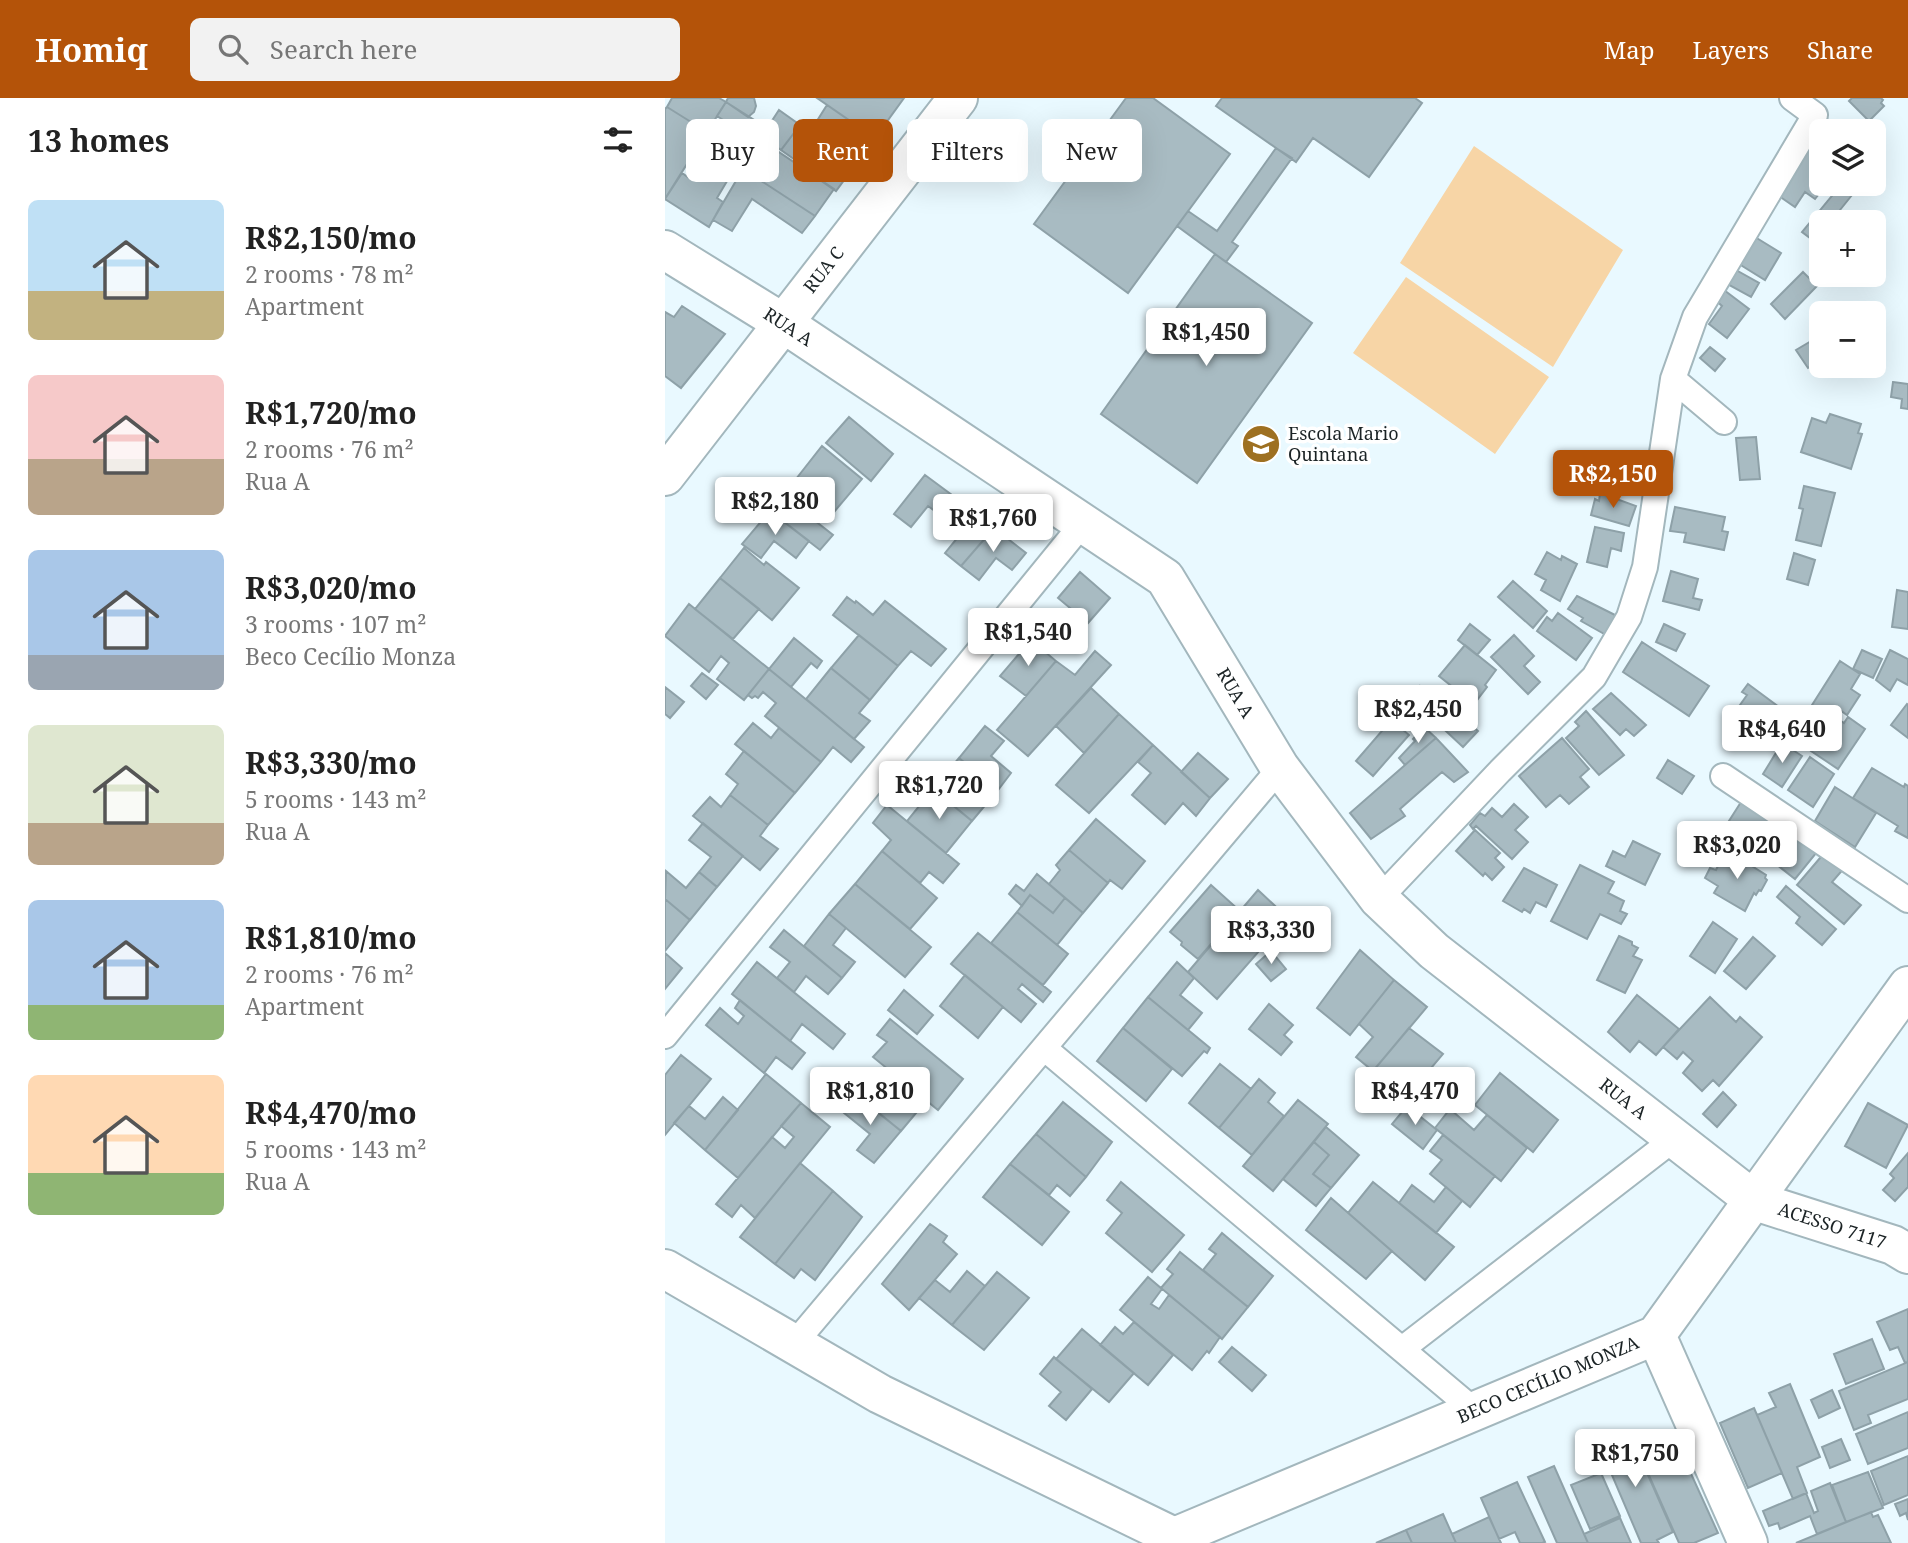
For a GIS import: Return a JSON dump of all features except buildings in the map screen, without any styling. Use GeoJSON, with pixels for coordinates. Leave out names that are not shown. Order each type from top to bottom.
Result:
{"type":"FeatureCollection","features":[{"type":"Feature","properties":{"kind":"street","name":"RUA C"},"geometry":{"type":"LineString","coordinates":[[665,476],[958,98]]}},
{"type":"Feature","properties":{"kind":"street","name":"RUA A"},"geometry":{"type":"LineString","coordinates":[[665,250],[783,323],[1165,578],[1280,768],[1379,899],[1434,951],[1755,1201]]}},
{"type":"Feature","properties":{"kind":"street","name":"BECO CECÍLIO MONZA"},"geometry":{"type":"LineString","coordinates":[[1170,1541],[1656,1335],[1908,986]]}},
{"type":"Feature","properties":{"kind":"street","name":"ACESSO 7117"},"geometry":{"type":"LineString","coordinates":[[1755,1201],[1893,1245],[1908,1254]]}},
{"type":"Feature","properties":{"kind":"street"},"geometry":{"type":"LineString","coordinates":[[665,1269],[880,1394],[1170,1541]]}},
{"type":"Feature","properties":{"kind":"street"},"geometry":{"type":"LineString","coordinates":[[1656,1335],[1748,1543]]}},
{"type":"Feature","properties":{"kind":"lane"},"geometry":{"type":"LineString","coordinates":[[1379,899],[1500,771],[1594,677],[1629,617],[1645,567],[1672,379],[1695,317],[1815,115],[1792,98]]}},
{"type":"Feature","properties":{"kind":"lane"},"geometry":{"type":"LineString","coordinates":[[1672,379],[1724,422]]}},
{"type":"Feature","properties":{"kind":"lane"},"geometry":{"type":"LineString","coordinates":[[665,1036],[1083,523]]}},
{"type":"Feature","properties":{"kind":"lane"},"geometry":{"type":"LineString","coordinates":[[794,1344],[1280,768]]}},
{"type":"Feature","properties":{"kind":"lane"},"geometry":{"type":"LineString","coordinates":[[1723,776],[1908,900]]}},
{"type":"Feature","properties":{"kind":"lane"},"geometry":{"type":"LineString","coordinates":[[1044,1048],[1475,1411]]}},
{"type":"Feature","properties":{"kind":"lane"},"geometry":{"type":"LineString","coordinates":[[1402,1349],[1674,1139]]}},
{"type":"Feature","properties":{"kind":"shaded area"},"geometry":{"type":"Polygon","coordinates":[[[1474,146],[1623,250],[1553,367],[1400,263],[1474,146]]]}},
{"type":"Feature","properties":{"kind":"shaded area"},"geometry":{"type":"Polygon","coordinates":[[[1406,277],[1549,377],[1495,454],[1353,353],[1406,277]]]}},
{"type":"Feature","properties":{"kind":"place","name":"Escola Mario Quintana"},"geometry":{"type":"Point","coordinates":[1261,444]}}]}
